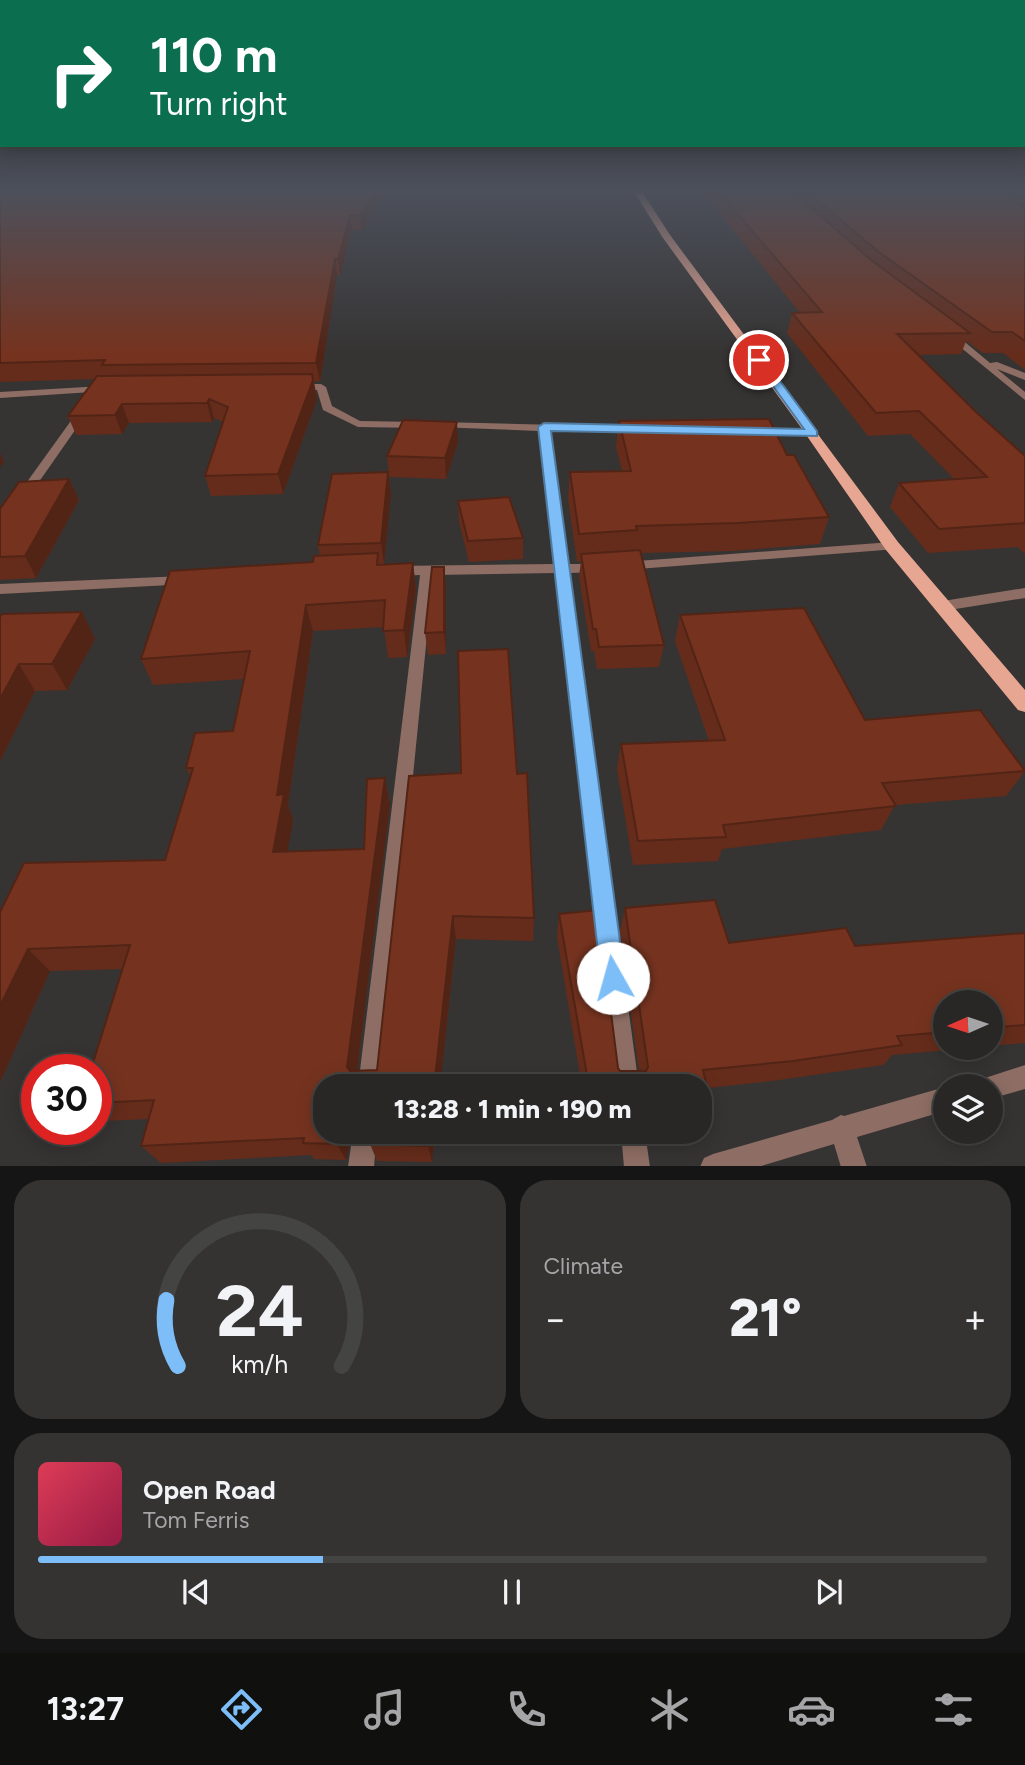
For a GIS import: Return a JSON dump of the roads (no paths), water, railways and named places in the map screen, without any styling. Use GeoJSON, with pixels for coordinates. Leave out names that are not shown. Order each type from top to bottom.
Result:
{"type":"FeatureCollection","features":[{"type":"Feature","properties":{"kind":"main road"},"geometry":{"type":"LineString","coordinates":[[672,244],[813,433],[892,546],[1025,704]]}},
{"type":"Feature","properties":{"kind":"street"},"geometry":{"type":"LineString","coordinates":[[942,329],[1025,397]]}},
{"type":"Feature","properties":{"kind":"street"},"geometry":{"type":"LineString","coordinates":[[980,358],[1025,377]]}},
{"type":"Feature","properties":{"kind":"street"},"geometry":{"type":"LineString","coordinates":[[281,387],[321,387],[327,408],[358,424],[654,430]]}},
{"type":"Feature","properties":{"kind":"street"},"geometry":{"type":"LineString","coordinates":[[0,395],[106,389],[15,507]]}},
{"type":"Feature","properties":{"kind":"street"},"geometry":{"type":"LineString","coordinates":[[544,427],[625,1074]]}},
{"type":"Feature","properties":{"kind":"street"},"geometry":{"type":"LineString","coordinates":[[747,432],[813,433]]}},
{"type":"Feature","properties":{"kind":"street"},"geometry":{"type":"LineString","coordinates":[[386,572],[561,570],[892,546]]}},
{"type":"Feature","properties":{"kind":"street"},"geometry":{"type":"LineString","coordinates":[[371,1074],[427,570]]}},
{"type":"Feature","properties":{"kind":"street"},"geometry":{"type":"LineString","coordinates":[[0,589],[193,580]]}},
{"type":"Feature","properties":{"kind":"street"},"geometry":{"type":"LineString","coordinates":[[943,606],[1025,593]]}},
{"type":"Feature","properties":{"kind":"street"},"geometry":{"type":"LineString","coordinates":[[1003,1083],[1025,1077]]}},
{"type":"Feature","properties":{"kind":"street"},"geometry":{"type":"LineString","coordinates":[[715,1166],[933,1102]]}},
{"type":"Feature","properties":{"kind":"street"},"geometry":{"type":"LineString","coordinates":[[841,1127],[854,1166]]}},
{"type":"Feature","properties":{"kind":"street"},"geometry":{"type":"LineString","coordinates":[[361,1166],[364,1144]]}},
{"type":"Feature","properties":{"kind":"street"},"geometry":{"type":"LineString","coordinates":[[634,1144],[637,1166]]}}]}
